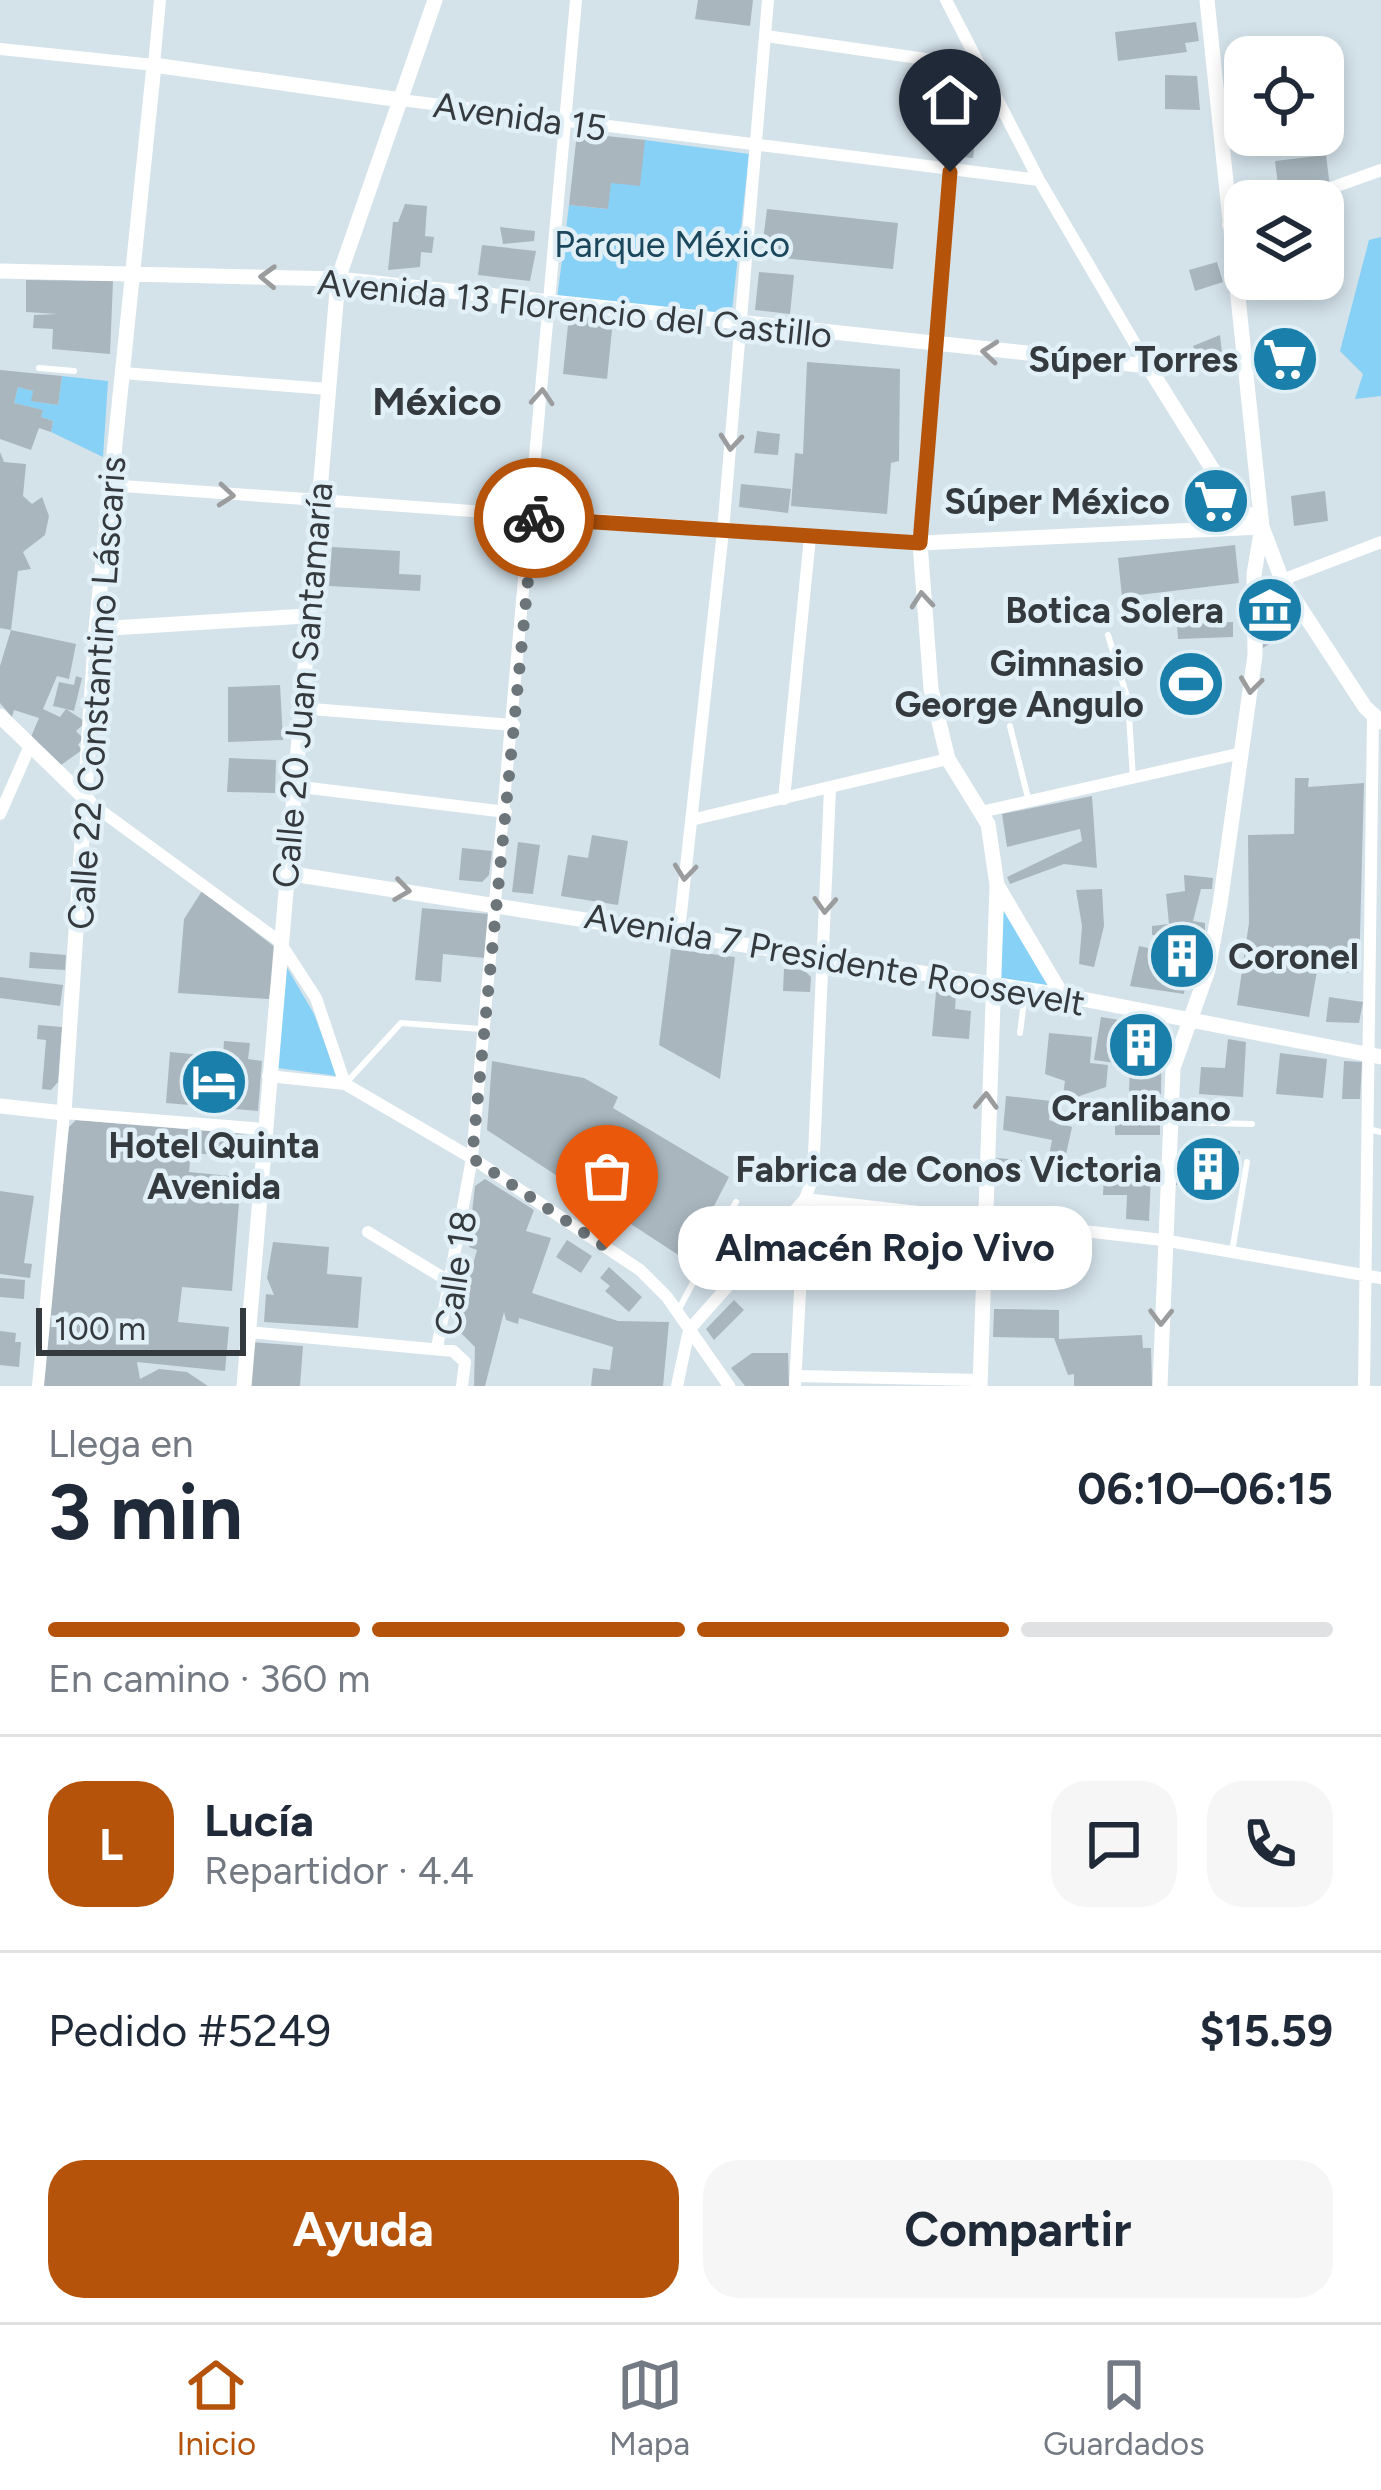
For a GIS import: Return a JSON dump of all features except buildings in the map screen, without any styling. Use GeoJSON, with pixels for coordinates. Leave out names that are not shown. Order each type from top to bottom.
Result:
{"type":"FeatureCollection","features":[{"type":"Feature","properties":{"kind":"street","name":"Calle 22 Constantino Láscaris"},"geometry":{"type":"LineString","coordinates":[[38,1386],[89,802],[96,629],[160,0]]}},
{"type":"Feature","properties":{"kind":"street","name":"Calle 20 Juan Santamaría"},"geometry":{"type":"LineString","coordinates":[[244,1386],[338,279],[435,0]]}},
{"type":"Feature","properties":{"kind":"street","name":"Calle 18"},"geometry":{"type":"LineString","coordinates":[[463,1386],[460,1354],[437,1348],[472,1158],[576,0]]}},
{"type":"Feature","properties":{"kind":"street"},"geometry":{"type":"LineString","coordinates":[[679,932],[724,531],[760,147],[768,0]]}},
{"type":"Feature","properties":{"kind":"street"},"geometry":{"type":"LineString","coordinates":[[946,0],[1040,180],[1148,366],[1232,500],[1262,527],[1282,580],[1377,719],[1374,1277],[1364,1386]]}},
{"type":"Feature","properties":{"kind":"street"},"geometry":{"type":"LineString","coordinates":[[1207,0],[1224,182]]}},
{"type":"Feature","properties":{"kind":"street"},"geometry":{"type":"LineString","coordinates":[[766,36],[981,67]]}},
{"type":"Feature","properties":{"kind":"street","name":"Avenida 15"},"geometry":{"type":"LineString","coordinates":[[0,49],[1040,180]]}},
{"type":"Feature","properties":{"kind":"street"},"geometry":{"type":"LineString","coordinates":[[1344,183],[1381,170]]}},
{"type":"Feature","properties":{"kind":"street"},"geometry":{"type":"LineString","coordinates":[[830,789],[813,1177],[806,1199],[795,1381],[980,1383],[989,984],[997,885],[992,838],[948,759],[925,640],[920,543],[950,172]]}},
{"type":"Feature","properties":{"kind":"street","name":"Avenida 13 Florencio del Castillo"},"geometry":{"type":"LineString","coordinates":[[5,275],[338,279],[935,347],[1148,366]]}},
{"type":"Feature","properties":{"kind":"street"},"geometry":{"type":"LineString","coordinates":[[1160,1386],[1162,1240],[1174,1058],[1208,970],[1242,753],[1262,527],[1236,300]]}},
{"type":"Feature","properties":{"kind":"street"},"geometry":{"type":"LineString","coordinates":[[123,373],[327,389]]}},
{"type":"Feature","properties":{"kind":"street"},"geometry":{"type":"LineString","coordinates":[[109,485],[920,543],[1262,527]]}},
{"type":"Feature","properties":{"kind":"street"},"geometry":{"type":"LineString","coordinates":[[784,799],[809,537]]}},
{"type":"Feature","properties":{"kind":"street"},"geometry":{"type":"LineString","coordinates":[[1282,580],[1381,542]]}},
{"type":"Feature","properties":{"kind":"street"},"geometry":{"type":"LineString","coordinates":[[96,629],[306,616]]}},
{"type":"Feature","properties":{"kind":"street"},"geometry":{"type":"LineString","coordinates":[[299,708],[514,724]]}},
{"type":"Feature","properties":{"kind":"street"},"geometry":{"type":"LineString","coordinates":[[0,716],[89,802],[279,941],[316,998],[345,1084]]}},
{"type":"Feature","properties":{"kind":"street"},"geometry":{"type":"LineString","coordinates":[[0,814],[29,748]]}},
{"type":"Feature","properties":{"kind":"street"},"geometry":{"type":"LineString","coordinates":[[981,812],[1242,753]]}},
{"type":"Feature","properties":{"kind":"street"},"geometry":{"type":"LineString","coordinates":[[691,820],[948,759]]}},
{"type":"Feature","properties":{"kind":"street"},"geometry":{"type":"LineString","coordinates":[[293,786],[506,812]]}},
{"type":"Feature","properties":{"kind":"street","name":"Avenida 7 Presidente Roosevelt"},"geometry":{"type":"LineString","coordinates":[[286,874],[497,903],[1062,995],[1375,1056]]}},
{"type":"Feature","properties":{"kind":"street"},"geometry":{"type":"LineString","coordinates":[[997,885],[1062,995]]}},
{"type":"Feature","properties":{"kind":"street"},"geometry":{"type":"LineString","coordinates":[[268,1076],[345,1084],[472,1158],[640,1270],[677,1312],[729,1386]]}},
{"type":"Feature","properties":{"kind":"street"},"geometry":{"type":"LineString","coordinates":[[0,1106],[264,1129]]}},
{"type":"Feature","properties":{"kind":"street"},"geometry":{"type":"LineString","coordinates":[[806,1199],[1162,1240],[1374,1277]]}},
{"type":"Feature","properties":{"kind":"street"},"geometry":{"type":"LineString","coordinates":[[677,1386],[689,1330],[806,1199]]}},
{"type":"Feature","properties":{"kind":"street"},"geometry":{"type":"LineString","coordinates":[[368,1232],[450,1282]]}},
{"type":"Feature","properties":{"kind":"street"},"geometry":{"type":"LineString","coordinates":[[758,1253],[784,1253],[802,1262]]}},
{"type":"Feature","properties":{"kind":"street"},"geometry":{"type":"LineString","coordinates":[[249,1332],[437,1348]]}},
{"type":"Feature","properties":{"kind":"lane"},"geometry":{"type":"LineString","coordinates":[[39,368],[74,370]]}},
{"type":"Feature","properties":{"kind":"lane"},"geometry":{"type":"LineString","coordinates":[[1108,635],[1128,700],[1133,778]]}},
{"type":"Feature","properties":{"kind":"lane"},"geometry":{"type":"LineString","coordinates":[[1010,726],[1029,801]]}},
{"type":"Feature","properties":{"kind":"lane"},"geometry":{"type":"LineString","coordinates":[[1020,1033],[1025,990]]}},
{"type":"Feature","properties":{"kind":"lane"},"geometry":{"type":"LineString","coordinates":[[345,1084],[401,1023],[484,1029]]}},
{"type":"Feature","properties":{"kind":"lane"},"geometry":{"type":"LineString","coordinates":[[1170,1122],[1252,1124]]}},
{"type":"Feature","properties":{"kind":"lane"},"geometry":{"type":"LineString","coordinates":[[1232,1252],[1247,1162]]}},
{"type":"Feature","properties":{"kind":"lane"},"geometry":{"type":"LineString","coordinates":[[677,1312],[736,1202]]}},
{"type":"Feature","properties":{"kind":"green space","name":"Parque México"},"geometry":{"type":"Polygon","coordinates":[[[645,140],[749,154],[731,320],[557,299],[569,205],[607,209],[611,183],[645,140]]]}},
{"type":"Feature","properties":{"kind":"green space"},"geometry":{"type":"Polygon","coordinates":[[[1381,237],[1381,396],[1355,399],[1363,374],[1340,351],[1369,240],[1381,237]]]}},
{"type":"Feature","properties":{"kind":"green space"},"geometry":{"type":"Polygon","coordinates":[[[62,376],[108,381],[103,457],[51,432],[53,421],[41,417],[42,410],[14,403],[18,387],[33,391],[32,401],[58,405],[62,376]]]}},
{"type":"Feature","properties":{"kind":"green space"},"geometry":{"type":"Polygon","coordinates":[[[997,885],[1062,995],[989,984],[997,885]]]}},
{"type":"Feature","properties":{"kind":"green space"},"geometry":{"type":"Polygon","coordinates":[[[282,959],[314,1014],[337,1076],[278,1068],[282,959]]]}},
{"type":"Feature","properties":{"kind":"way so far"},"geometry":{"type":"LineString","coordinates":[[534,518],[472,1158],[607,1248]]}},
{"type":"Feature","properties":{"kind":"place","name":"Súper Torres"},"geometry":{"type":"Point","coordinates":[1285,359]}},
{"type":"Feature","properties":{"kind":"place","name":"Súper México"},"geometry":{"type":"Point","coordinates":[1216,501]}},
{"type":"Feature","properties":{"kind":"place","name":"Botica Solera"},"geometry":{"type":"Point","coordinates":[1270,610]}},
{"type":"Feature","properties":{"kind":"place","name":"Gimnasio George Angulo"},"geometry":{"type":"Point","coordinates":[1191,684]}},
{"type":"Feature","properties":{"kind":"place","name":"Coronel"},"geometry":{"type":"Point","coordinates":[1182,956]}},
{"type":"Feature","properties":{"kind":"place","name":"Cranlibano"},"geometry":{"type":"Point","coordinates":[1141,1045]}},
{"type":"Feature","properties":{"kind":"place","name":"Hotel Quinta Avenida"},"geometry":{"type":"Point","coordinates":[214,1082]}},
{"type":"Feature","properties":{"kind":"place","name":"Fabrica de Conos Victoria"},"geometry":{"type":"Point","coordinates":[1208,1169]}},
{"type":"Feature","properties":{"kind":"place","name":"Almacén Rojo Vivo"},"geometry":{"type":"Point","coordinates":[607,1248]}},
{"type":"Feature","properties":{"kind":"district","name":"México"},"geometry":{"type":"Point","coordinates":[437,401]}},
{"type":"Feature","properties":{"kind":"route"},"geometry":{"type":"LineString","coordinates":[[534,518],[920,543],[950,172]]}}]}
